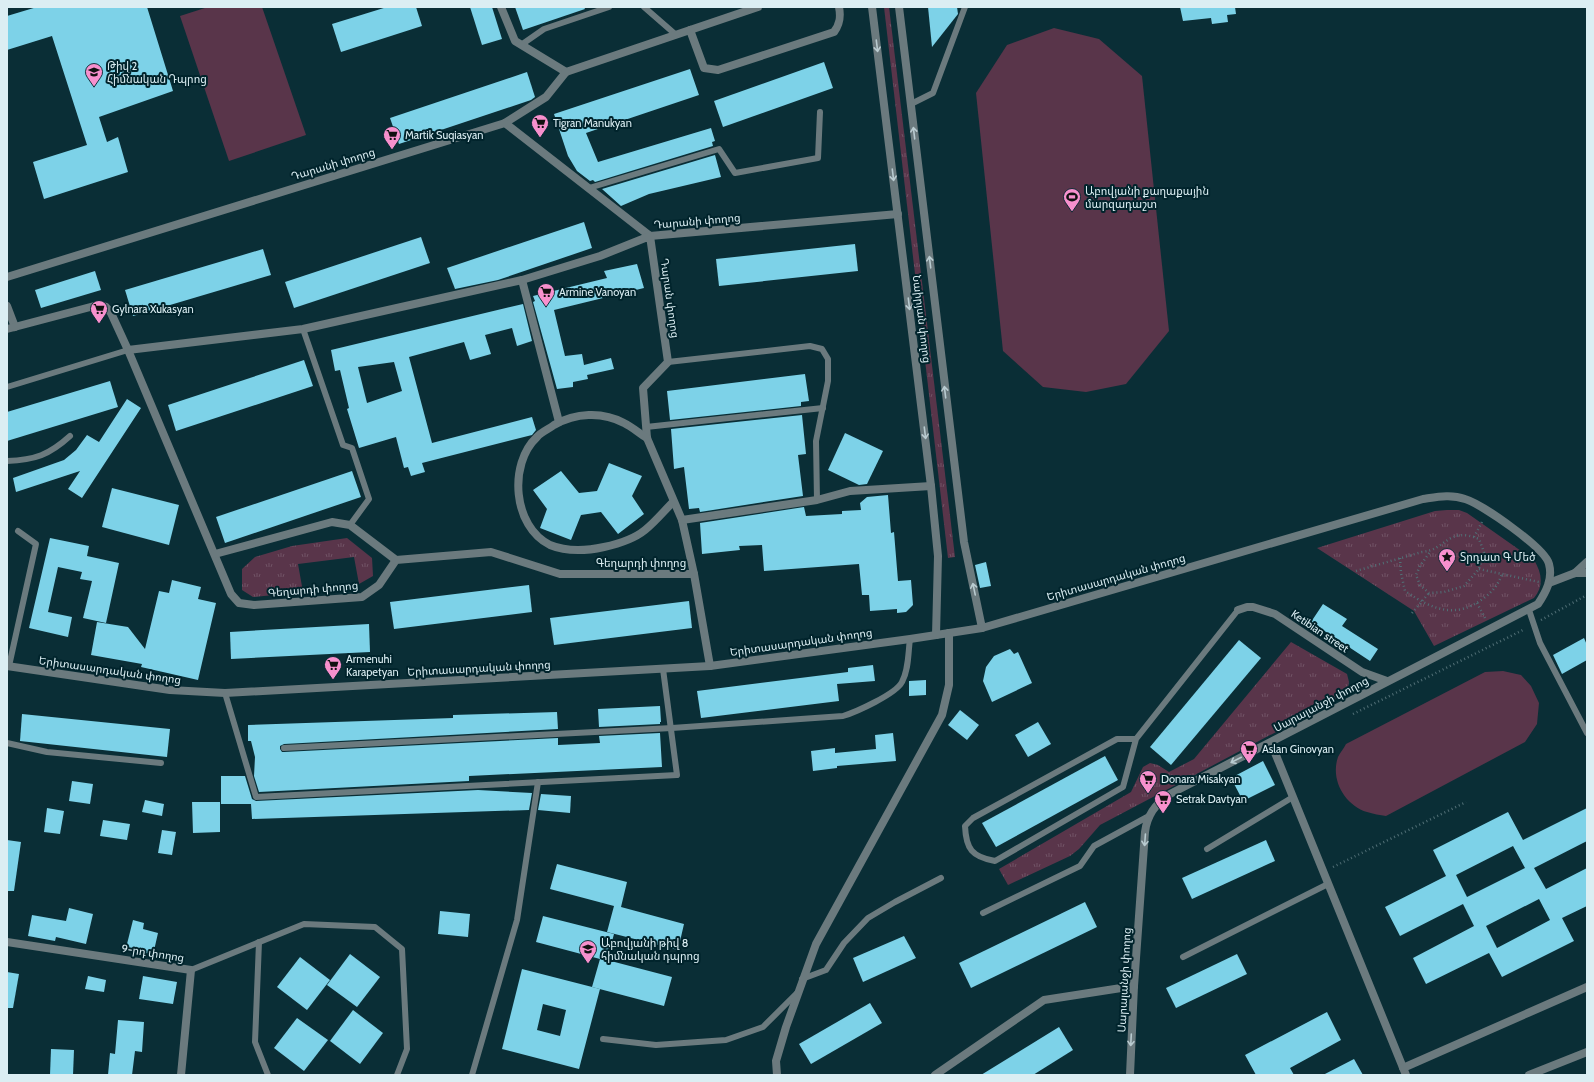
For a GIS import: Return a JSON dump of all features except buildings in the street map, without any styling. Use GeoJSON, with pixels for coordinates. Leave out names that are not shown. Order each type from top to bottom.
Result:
{"type":"FeatureCollection","features":[{"type":"Feature","properties":{"kind":"street"},"geometry":{"type":"LineString","coordinates":[[502,7],[515,42],[566,72]]}},
{"type":"Feature","properties":{"kind":"street"},"geometry":{"type":"LineString","coordinates":[[505,123],[546,97],[566,72],[758,7]]}},
{"type":"Feature","properties":{"kind":"street"},"geometry":{"type":"LineString","coordinates":[[690,30],[704,68],[718,70],[834,32],[838,26],[841,16],[839,7]]}},
{"type":"Feature","properties":{"kind":"street","name":"Նաիրյան փողոց"},"geometry":{"type":"LineString","coordinates":[[872,7],[931,486],[938,556],[936,635]]}},
{"type":"Feature","properties":{"kind":"street","name":"Նաիրյան փողոց"},"geometry":{"type":"LineString","coordinates":[[899,7],[964,542],[982,628]]}},
{"type":"Feature","properties":{"kind":"street","name":"Դարանի փողոց"},"geometry":{"type":"LineString","coordinates":[[7,277],[505,123],[650,236],[898,214]]}},
{"type":"Feature","properties":{"kind":"street"},"geometry":{"type":"LineString","coordinates":[[128,350],[303,329],[522,280],[600,256],[650,236]]}},
{"type":"Feature","properties":{"kind":"street","name":"Դարան փողոց"},"geometry":{"type":"LineString","coordinates":[[650,236],[668,362]]}},
{"type":"Feature","properties":{"kind":"street"},"geometry":{"type":"LineString","coordinates":[[522,280],[559,422]]}},
{"type":"Feature","properties":{"kind":"street","name":"Գեղարդի փողոց"},"geometry":{"type":"LineString","coordinates":[[11,328],[98,305],[106,307],[111,313],[231,594],[239,603],[254,605],[362,597],[379,585],[396,560],[491,552],[560,574],[694,574]]}},
{"type":"Feature","properties":{"kind":"street"},"geometry":{"type":"LineString","coordinates":[[7,306],[11,328]]}},
{"type":"Feature","properties":{"kind":"street"},"geometry":{"type":"LineString","coordinates":[[668,362],[643,388],[647,438],[673,502],[682,520],[694,574],[710,666]]}},
{"type":"Feature","properties":{"kind":"street"},"geometry":{"type":"LineString","coordinates":[[647,438],[623,422],[602,416],[579,415],[559,422],[537,436],[527,450],[520,465],[518,500],[525,518],[536,534],[550,544],[570,550],[591,550],[618,544],[645,530],[673,502]]}},
{"type":"Feature","properties":{"kind":"street"},"geometry":{"type":"LineString","coordinates":[[682,520],[817,500],[850,491],[931,486]]}},
{"type":"Feature","properties":{"kind":"street","name":"Երիտասարդական փողոց"},"geometry":{"type":"LineString","coordinates":[[8,666],[170,690],[225,692],[710,666],[982,628],[1423,499],[1439,496],[1454,496],[1467,499],[1493,514],[1540,550],[1549,563],[1550,572]]}},
{"type":"Feature","properties":{"kind":"street"},"geometry":{"type":"LineString","coordinates":[[215,554],[332,522],[350,524],[396,560]]}},
{"type":"Feature","properties":{"kind":"street"},"geometry":{"type":"LineString","coordinates":[[1575,574],[1587,562]]}},
{"type":"Feature","properties":{"kind":"street","name":"Սարալանջի փողոց"},"geometry":{"type":"LineString","coordinates":[[1130,1075],[1134,986],[1145,832],[1149,816],[1159,802],[1170,794],[1271,743],[1387,681],[1529,610],[1538,604],[1550,572]]}},
{"type":"Feature","properties":{"kind":"street"},"geometry":{"type":"LineString","coordinates":[[1546,583],[1575,574],[1587,573]]}},
{"type":"Feature","properties":{"kind":"street","name":"Ketibian street"},"geometry":{"type":"LineString","coordinates":[[1238,610],[1253,607],[1275,614],[1362,672],[1387,681]]}},
{"type":"Feature","properties":{"kind":"street"},"geometry":{"type":"LineString","coordinates":[[777,1075],[776,1061],[802,979],[816,944],[942,715],[949,685],[949,633]]}},
{"type":"Feature","properties":{"kind":"street"},"geometry":{"type":"LineString","coordinates":[[1271,743],[1405,1071],[1587,986]]}},
{"type":"Feature","properties":{"kind":"street","name":"9-րդ փողոց"},"geometry":{"type":"LineString","coordinates":[[7,942],[191,970],[181,1075]]}},
{"type":"Feature","properties":{"kind":"street"},"geometry":{"type":"LineString","coordinates":[[935,1075],[1044,1000],[1134,986]]}},
{"type":"Feature","properties":{"kind":"street"},"geometry":{"type":"LineString","coordinates":[[1529,1075],[1587,1052]]}},
{"type":"Feature","properties":{"kind":"lane"},"geometry":{"type":"LineString","coordinates":[[521,45],[544,28],[609,7]]}},
{"type":"Feature","properties":{"kind":"lane"},"geometry":{"type":"LineString","coordinates":[[644,7],[675,34]]}},
{"type":"Feature","properties":{"kind":"lane"},"geometry":{"type":"LineString","coordinates":[[911,104],[933,93],[965,7]]}},
{"type":"Feature","properties":{"kind":"lane"},"geometry":{"type":"LineString","coordinates":[[589,188],[719,149],[735,173],[818,158],[820,112]]}},
{"type":"Feature","properties":{"kind":"lane"},"geometry":{"type":"LineString","coordinates":[[303,329],[343,445],[352,448],[369,499],[350,524]]}},
{"type":"Feature","properties":{"kind":"lane"},"geometry":{"type":"LineString","coordinates":[[668,362],[810,346],[822,350],[828,359],[828,381],[816,441],[817,500]]}},
{"type":"Feature","properties":{"kind":"lane"},"geometry":{"type":"LineString","coordinates":[[7,387],[128,350]]}},
{"type":"Feature","properties":{"kind":"lane"},"geometry":{"type":"LineString","coordinates":[[646,427],[823,408]]}},
{"type":"Feature","properties":{"kind":"lane"},"geometry":{"type":"LineString","coordinates":[[7,461],[35,458],[50,452],[70,436]]}},
{"type":"Feature","properties":{"kind":"lane"},"geometry":{"type":"LineString","coordinates":[[8,666],[36,544],[18,531]]}},
{"type":"Feature","properties":{"kind":"lane"},"geometry":{"type":"LineString","coordinates":[[1136,739],[1117,739],[973,818],[965,826],[966,840],[972,852],[982,859],[995,860],[1123,787],[1136,739],[1238,610]]}},
{"type":"Feature","properties":{"kind":"lane"},"geometry":{"type":"LineString","coordinates":[[1529,610],[1540,643],[1587,733]]}},
{"type":"Feature","properties":{"kind":"lane"},"geometry":{"type":"LineString","coordinates":[[284,748],[672,728],[843,716],[860,710],[883,698],[902,684],[907,672],[910,639]]}},
{"type":"Feature","properties":{"kind":"lane"},"geometry":{"type":"LineString","coordinates":[[225,692],[256,797],[677,775],[663,669]]}},
{"type":"Feature","properties":{"kind":"lane"},"geometry":{"type":"LineString","coordinates":[[7,743],[47,752],[161,763]]}},
{"type":"Feature","properties":{"kind":"lane"},"geometry":{"type":"LineString","coordinates":[[472,1075],[517,920],[538,782]]}},
{"type":"Feature","properties":{"kind":"lane"},"geometry":{"type":"LineString","coordinates":[[1207,849],[1293,797]]}},
{"type":"Feature","properties":{"kind":"lane"},"geometry":{"type":"LineString","coordinates":[[982,913],[1080,866],[1094,846],[1149,816]]}},
{"type":"Feature","properties":{"kind":"lane"},"geometry":{"type":"LineString","coordinates":[[802,979],[826,970],[844,943],[868,918],[894,902],[941,878]]}},
{"type":"Feature","properties":{"kind":"lane"},"geometry":{"type":"LineString","coordinates":[[1183,957],[1328,884]]}},
{"type":"Feature","properties":{"kind":"lane"},"geometry":{"type":"LineString","coordinates":[[191,970],[304,924],[375,927],[402,949],[407,1049],[397,1075]]}},
{"type":"Feature","properties":{"kind":"lane"},"geometry":{"type":"LineString","coordinates":[[259,942],[255,1042],[268,1075]]}},
{"type":"Feature","properties":{"kind":"lane"},"geometry":{"type":"LineString","coordinates":[[603,1039],[656,1045],[726,1040],[763,1027],[798,992]]}},
{"type":"Feature","properties":{"kind":"path"},"geometry":{"type":"LineString","coordinates":[[1474,537],[1482,522]]}},
{"type":"Feature","properties":{"kind":"path"},"geometry":{"type":"LineString","coordinates":[[1412,613],[1429,593],[1444,592],[1464,586],[1479,569],[1484,552],[1479,539],[1470,535],[1458,535],[1443,542],[1430,552],[1420,566],[1416,575],[1420,585],[1429,593]]}},
{"type":"Feature","properties":{"kind":"path"},"geometry":{"type":"LineString","coordinates":[[1356,571],[1400,558],[1430,552]]}},
{"type":"Feature","properties":{"kind":"path"},"geometry":{"type":"LineString","coordinates":[[1400,558],[1401,574],[1405,591],[1421,602],[1446,610],[1464,610],[1477,603],[1498,585],[1502,574]]}},
{"type":"Feature","properties":{"kind":"path"},"geometry":{"type":"LineString","coordinates":[[1479,569],[1546,583]]}},
{"type":"Feature","properties":{"kind":"path"},"geometry":{"type":"LineString","coordinates":[[1351,715],[1534,624],[1587,595]]}},
{"type":"Feature","properties":{"kind":"path"},"geometry":{"type":"LineString","coordinates":[[1323,872],[1466,802]]}},
{"type":"Feature","properties":{"kind":"green space"},"geometry":{"type":"Polygon","coordinates":[[[208,7],[262,7],[306,135],[229,161],[180,16],[208,7]]]}},
{"type":"Feature","properties":{"kind":"green space"},"geometry":{"type":"Polygon","coordinates":[[[884,7],[889,7],[955,557],[948,558],[884,7]]]}},
{"type":"Feature","properties":{"kind":"green space","name":"Աբովյանի քաղաքային մարզադաշտ"},"geometry":{"type":"Polygon","coordinates":[[[1054,28],[1099,39],[1142,76],[1169,331],[1126,384],[1086,392],[1043,387],[1003,351],[976,93],[1007,45],[1054,28]]]}},
{"type":"Feature","properties":{"kind":"green space"},"geometry":{"type":"Polygon","coordinates":[[[1459,510],[1467,513],[1534,560],[1539,570],[1541,584],[1534,598],[1434,646],[1414,611],[1317,548],[1435,511],[1459,510]]]}},
{"type":"Feature","properties":{"kind":"green space"},"geometry":{"type":"Polygon","coordinates":[[[347,538],[372,558],[373,576],[359,584],[354,557],[298,564],[303,592],[253,597],[242,590],[242,569],[255,557],[292,546],[347,538]]]}},
{"type":"Feature","properties":{"kind":"green space"},"geometry":{"type":"Polygon","coordinates":[[[1291,642],[1347,674],[1349,682],[1347,692],[1329,704],[1100,825],[1079,849],[1070,856],[1008,885],[999,869],[1131,792],[1143,767],[1150,763],[1158,765],[1169,772],[1194,759],[1291,642]]]}},
{"type":"Feature","properties":{"kind":"green space"},"geometry":{"type":"Polygon","coordinates":[[[1503,671],[1521,675],[1531,686],[1539,703],[1537,724],[1525,742],[1386,816],[1369,813],[1359,809],[1346,798],[1338,783],[1336,766],[1338,757],[1346,744],[1485,672],[1503,671]]]}},
{"type":"Feature","properties":{"kind":"place","name":"Թիվ 2 Հիմնական Դպրոց"},"geometry":{"type":"Point","coordinates":[94,87]}},
{"type":"Feature","properties":{"kind":"place","name":"Tigran Manukyan"},"geometry":{"type":"Point","coordinates":[540,138]}},
{"type":"Feature","properties":{"kind":"place","name":"Martik Suqiasyan"},"geometry":{"type":"Point","coordinates":[392,150]}},
{"type":"Feature","properties":{"kind":"place","name":"Աբովյանի քաղաքային մարզադաշտ"},"geometry":{"type":"Point","coordinates":[1072,212]}},
{"type":"Feature","properties":{"kind":"place","name":"Armine Vanoyan"},"geometry":{"type":"Point","coordinates":[546,307]}},
{"type":"Feature","properties":{"kind":"place","name":"Gylnara Xukasyan"},"geometry":{"type":"Point","coordinates":[99,324]}},
{"type":"Feature","properties":{"kind":"place","name":"Տրդատ Գ Մեծ"},"geometry":{"type":"Point","coordinates":[1447,572]}},
{"type":"Feature","properties":{"kind":"place","name":"Armenuhi Karapetyan"},"geometry":{"type":"Point","coordinates":[333,680]}},
{"type":"Feature","properties":{"kind":"place","name":"Aslan Ginovyan"},"geometry":{"type":"Point","coordinates":[1249,764]}},
{"type":"Feature","properties":{"kind":"place","name":"Donara Misakyan"},"geometry":{"type":"Point","coordinates":[1148,794]}},
{"type":"Feature","properties":{"kind":"place","name":"Setrak Davtyan"},"geometry":{"type":"Point","coordinates":[1163,814]}},
{"type":"Feature","properties":{"kind":"place","name":"Աբովյանի թիվ 8 հիմնական դպրոց"},"geometry":{"type":"Point","coordinates":[588,964]}}]}
